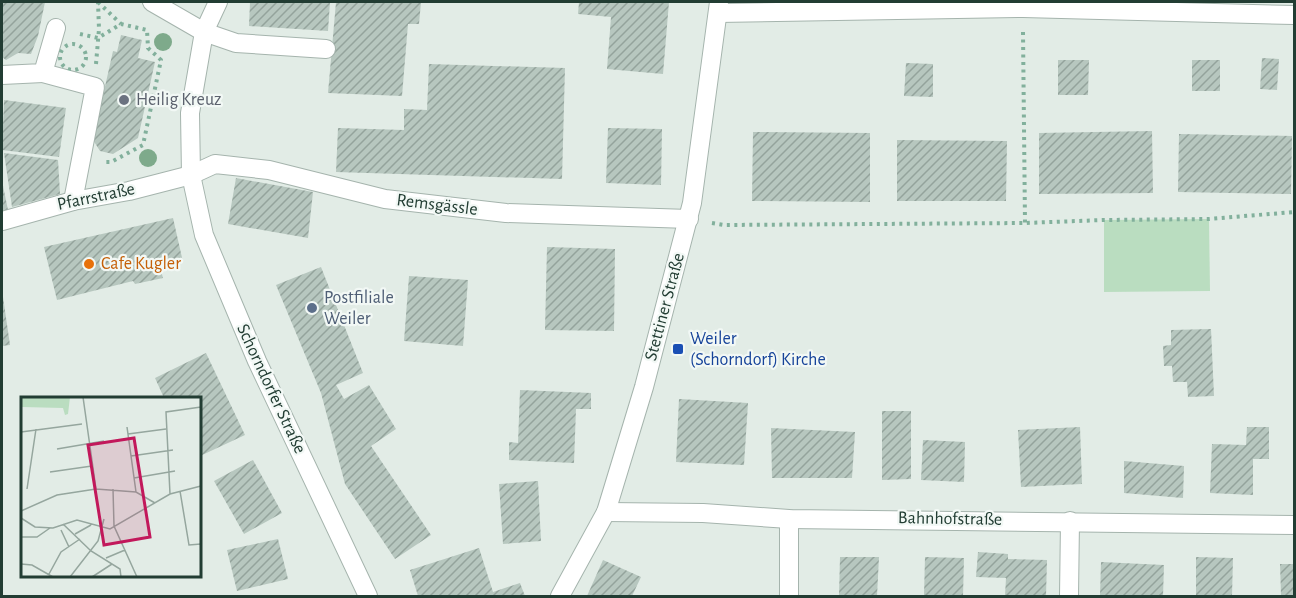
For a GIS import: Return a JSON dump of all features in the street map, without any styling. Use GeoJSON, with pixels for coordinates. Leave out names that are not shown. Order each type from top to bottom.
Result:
{"type":"FeatureCollection","features":[{"type":"Feature","properties":{"kind":"street"},"geometry":{"type":"LineString","coordinates":[[152,2],[204,32],[236,43],[326,49]]}},
{"type":"Feature","properties":{"kind":"street","name":"Schorndorfer Straße"},"geometry":{"type":"LineString","coordinates":[[218,2],[204,32],[190,113],[192,175],[204,234],[252,351],[368,597]]}},
{"type":"Feature","properties":{"kind":"street"},"geometry":{"type":"LineString","coordinates":[[719,7],[1023,5],[1294,15]]}},
{"type":"Feature","properties":{"kind":"street","name":"Stettiner Straße"},"geometry":{"type":"LineString","coordinates":[[560,597],[606,512],[644,387],[690,211],[719,7]]}},
{"type":"Feature","properties":{"kind":"street"},"geometry":{"type":"LineString","coordinates":[[43,73],[56,28]]}},
{"type":"Feature","properties":{"kind":"street"},"geometry":{"type":"LineString","coordinates":[[2,75],[43,73],[95,87],[73,201]]}},
{"type":"Feature","properties":{"kind":"street","name":"Remsgässle"},"geometry":{"type":"LineString","coordinates":[[192,175],[215,164],[269,170],[385,199],[506,213],[690,211]]}},
{"type":"Feature","properties":{"kind":"street","name":"Pfarrstraße"},"geometry":{"type":"LineString","coordinates":[[2,221],[73,201],[129,191],[192,175]]}},
{"type":"Feature","properties":{"kind":"street","name":"Bahnhofstraße"},"geometry":{"type":"LineString","coordinates":[[606,512],[703,513],[789,519],[1294,525]]}},
{"type":"Feature","properties":{"kind":"street"},"geometry":{"type":"LineString","coordinates":[[789,519],[789,597]]}},
{"type":"Feature","properties":{"kind":"street"},"geometry":{"type":"LineString","coordinates":[[1070,521],[1070,597]]}},
{"type":"Feature","properties":{"kind":"path"},"geometry":{"type":"LineString","coordinates":[[81,160],[111,162],[142,145],[161,60],[148,48],[147,30],[121,24],[98,2]]}},
{"type":"Feature","properties":{"kind":"path"},"geometry":{"type":"LineString","coordinates":[[95,87],[98,2]]}},
{"type":"Feature","properties":{"kind":"path"},"geometry":{"type":"LineString","coordinates":[[1023,5],[1025,223]]}},
{"type":"Feature","properties":{"kind":"path"},"geometry":{"type":"LineString","coordinates":[[56,28],[98,38],[121,24]]}},
{"type":"Feature","properties":{"kind":"path"},"geometry":{"type":"LineString","coordinates":[[690,211],[711,207],[708,222],[724,225],[1209,219],[1294,212]]}},
{"type":"Feature","properties":{"kind":"green space"},"geometry":{"type":"Polygon","coordinates":[[[1209,219],[1210,291],[1104,292],[1104,220],[1209,219]]]}},
{"type":"Feature","properties":{"kind":"building"},"geometry":{"type":"Polygon","coordinates":[[[2,2],[45,2],[38,36],[31,54],[18,53],[6,60],[2,57],[2,2]]]}},
{"type":"Feature","properties":{"kind":"building"},"geometry":{"type":"Polygon","coordinates":[[[250,2],[330,2],[328,31],[249,26],[250,2]]]}},
{"type":"Feature","properties":{"kind":"building"},"geometry":{"type":"Polygon","coordinates":[[[336,2],[421,2],[419,24],[408,24],[402,96],[328,93],[336,2]]]}},
{"type":"Feature","properties":{"kind":"building"},"geometry":{"type":"Polygon","coordinates":[[[579,2],[669,2],[663,74],[607,69],[611,17],[578,14],[579,2]]]}},
{"type":"Feature","properties":{"kind":"building","name":"Heilig Kreuz"},"geometry":{"type":"Polygon","coordinates":[[[121,35],[142,40],[138,58],[155,62],[138,138],[113,154],[100,151],[93,140],[113,51],[117,52],[121,35]]]}},
{"type":"Feature","properties":{"kind":"building"},"geometry":{"type":"Polygon","coordinates":[[[1262,58],[1279,59],[1277,90],[1260,89],[1262,58]]]}},
{"type":"Feature","properties":{"kind":"building"},"geometry":{"type":"Polygon","coordinates":[[[1058,60],[1089,60],[1088,95],[1058,95],[1058,60]]]}},
{"type":"Feature","properties":{"kind":"building"},"geometry":{"type":"Polygon","coordinates":[[[1192,60],[1220,60],[1220,91],[1192,91],[1192,60]]]}},
{"type":"Feature","properties":{"kind":"building"},"geometry":{"type":"Polygon","coordinates":[[[906,63],[933,64],[933,97],[904,96],[906,63]]]}},
{"type":"Feature","properties":{"kind":"building"},"geometry":{"type":"Polygon","coordinates":[[[429,64],[565,68],[562,179],[336,172],[338,128],[404,130],[404,109],[427,110],[429,64]]]}},
{"type":"Feature","properties":{"kind":"building"},"geometry":{"type":"Polygon","coordinates":[[[4,100],[66,108],[59,157],[2,150],[4,100]]]}},
{"type":"Feature","properties":{"kind":"building"},"geometry":{"type":"Polygon","coordinates":[[[608,128],[662,129],[661,185],[606,183],[608,128]]]}},
{"type":"Feature","properties":{"kind":"building"},"geometry":{"type":"Polygon","coordinates":[[[1152,131],[1153,193],[1039,194],[1039,133],[1152,131]]]}},
{"type":"Feature","properties":{"kind":"building"},"geometry":{"type":"Polygon","coordinates":[[[753,132],[870,133],[870,202],[752,201],[753,132]]]}},
{"type":"Feature","properties":{"kind":"building"},"geometry":{"type":"Polygon","coordinates":[[[1179,134],[1292,136],[1291,194],[1178,192],[1179,134]]]}},
{"type":"Feature","properties":{"kind":"building"},"geometry":{"type":"Polygon","coordinates":[[[897,140],[1007,141],[1006,201],[897,201],[897,140]]]}},
{"type":"Feature","properties":{"kind":"building"},"geometry":{"type":"Polygon","coordinates":[[[4,153],[58,160],[60,194],[12,207],[4,153]]]}},
{"type":"Feature","properties":{"kind":"building"},"geometry":{"type":"Polygon","coordinates":[[[236,178],[313,192],[308,238],[228,224],[236,178]]]}},
{"type":"Feature","properties":{"kind":"building"},"geometry":{"type":"Polygon","coordinates":[[[2,181],[8,210],[2,212],[2,181]]]}},
{"type":"Feature","properties":{"kind":"building","name":"Cafe Kugler"},"geometry":{"type":"Polygon","coordinates":[[[173,218],[183,262],[160,267],[163,278],[135,284],[133,281],[57,300],[44,247],[173,218]]]}},
{"type":"Feature","properties":{"kind":"building"},"geometry":{"type":"Polygon","coordinates":[[[547,247],[615,249],[614,331],[545,330],[547,247]]]}},
{"type":"Feature","properties":{"kind":"building"},"geometry":{"type":"Polygon","coordinates":[[[321,267],[363,373],[336,385],[344,399],[369,385],[396,429],[371,446],[431,535],[395,559],[345,484],[321,393],[276,285],[321,267]]]}},
{"type":"Feature","properties":{"kind":"building"},"geometry":{"type":"Polygon","coordinates":[[[409,276],[468,280],[463,346],[404,341],[409,276]]]}},
{"type":"Feature","properties":{"kind":"building"},"geometry":{"type":"Polygon","coordinates":[[[2,290],[10,345],[2,346],[2,290]]]}},
{"type":"Feature","properties":{"kind":"building"},"geometry":{"type":"Polygon","coordinates":[[[1211,329],[1214,396],[1188,397],[1187,382],[1173,382],[1172,366],[1164,366],[1163,346],[1171,345],[1171,330],[1211,329]]]}},
{"type":"Feature","properties":{"kind":"building"},"geometry":{"type":"Polygon","coordinates":[[[206,353],[245,435],[201,456],[201,397],[164,397],[155,378],[206,353]]]}},
{"type":"Feature","properties":{"kind":"building"},"geometry":{"type":"Polygon","coordinates":[[[520,390],[591,393],[591,409],[576,409],[574,463],[509,460],[509,442],[518,443],[520,390]]]}},
{"type":"Feature","properties":{"kind":"building"},"geometry":{"type":"Polygon","coordinates":[[[679,399],[748,403],[744,465],[676,462],[679,399]]]}},
{"type":"Feature","properties":{"kind":"building"},"geometry":{"type":"Polygon","coordinates":[[[882,411],[911,411],[911,479],[882,480],[882,411]]]}},
{"type":"Feature","properties":{"kind":"building"},"geometry":{"type":"Polygon","coordinates":[[[1080,427],[1082,484],[1021,487],[1018,430],[1080,427]]]}},
{"type":"Feature","properties":{"kind":"building"},"geometry":{"type":"Polygon","coordinates":[[[1247,427],[1269,427],[1269,459],[1253,459],[1253,495],[1210,493],[1212,444],[1246,445],[1247,427]]]}},
{"type":"Feature","properties":{"kind":"building"},"geometry":{"type":"Polygon","coordinates":[[[771,428],[855,432],[852,478],[772,478],[771,428]]]}},
{"type":"Feature","properties":{"kind":"building"},"geometry":{"type":"Polygon","coordinates":[[[923,440],[965,442],[964,482],[921,480],[923,440]]]}},
{"type":"Feature","properties":{"kind":"building"},"geometry":{"type":"Polygon","coordinates":[[[253,460],[282,513],[244,534],[214,481],[253,460]]]}},
{"type":"Feature","properties":{"kind":"building"},"geometry":{"type":"Polygon","coordinates":[[[1124,461],[1184,466],[1183,498],[1124,493],[1124,461]]]}},
{"type":"Feature","properties":{"kind":"building"},"geometry":{"type":"Polygon","coordinates":[[[538,481],[541,541],[503,544],[499,484],[538,481]]]}},
{"type":"Feature","properties":{"kind":"building"},"geometry":{"type":"Polygon","coordinates":[[[278,539],[288,579],[237,591],[227,550],[278,539]]]}},
{"type":"Feature","properties":{"kind":"building"},"geometry":{"type":"Polygon","coordinates":[[[479,548],[493,592],[520,583],[525,596],[418,596],[410,570],[479,548]]]}},
{"type":"Feature","properties":{"kind":"building"},"geometry":{"type":"Polygon","coordinates":[[[978,552],[1008,554],[1008,559],[1047,560],[1046,596],[1005,596],[1006,578],[976,577],[978,552]]]}},
{"type":"Feature","properties":{"kind":"building"},"geometry":{"type":"Polygon","coordinates":[[[840,557],[879,557],[877,596],[839,596],[840,557]]]}},
{"type":"Feature","properties":{"kind":"building"},"geometry":{"type":"Polygon","coordinates":[[[925,557],[964,558],[963,596],[924,596],[925,557]]]}},
{"type":"Feature","properties":{"kind":"building"},"geometry":{"type":"Polygon","coordinates":[[[1196,557],[1233,558],[1232,596],[1196,596],[1196,557]]]}},
{"type":"Feature","properties":{"kind":"building"},"geometry":{"type":"Polygon","coordinates":[[[603,560],[641,577],[632,596],[587,596],[603,560]]]}},
{"type":"Feature","properties":{"kind":"building"},"geometry":{"type":"Polygon","coordinates":[[[1101,562],[1164,565],[1163,596],[1100,596],[1101,562]]]}},
{"type":"Feature","properties":{"kind":"building"},"geometry":{"type":"Polygon","coordinates":[[[1280,564],[1294,564],[1294,596],[1281,596],[1280,564]]]}},
{"type":"Feature","properties":{"kind":"place","name":"Heilig Kreuz"},"geometry":{"type":"Point","coordinates":[124,100]}},
{"type":"Feature","properties":{"kind":"place","name":"Cafe Kugler"},"geometry":{"type":"Point","coordinates":[89,264]}},
{"type":"Feature","properties":{"kind":"place","name":"Postfiliale Weiler"},"geometry":{"type":"Point","coordinates":[312,308]}},
{"type":"Feature","properties":{"kind":"place","name":"Weiler (Schorndorf) Kirche"},"geometry":{"type":"Point","coordinates":[678,349]}}]}
